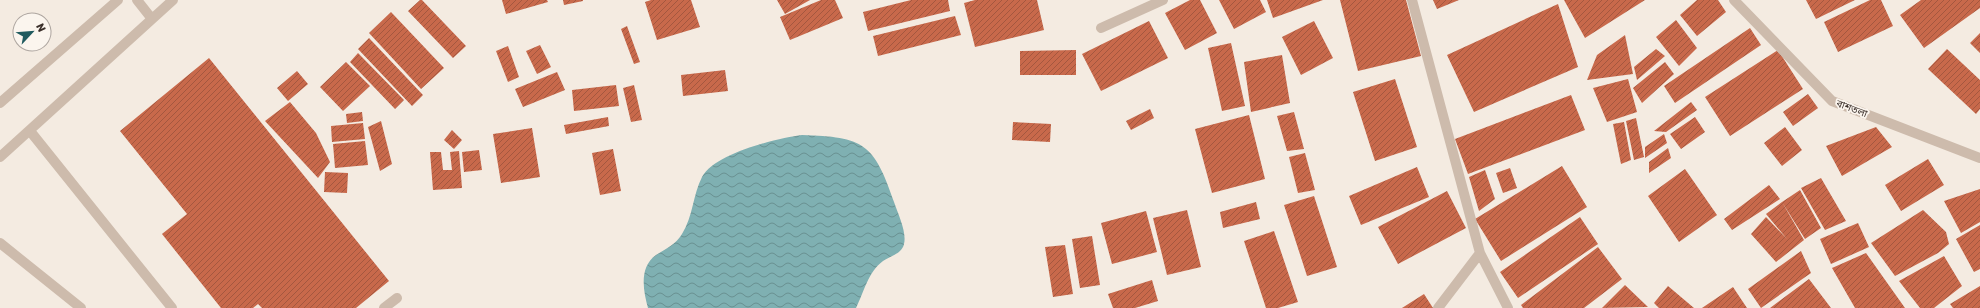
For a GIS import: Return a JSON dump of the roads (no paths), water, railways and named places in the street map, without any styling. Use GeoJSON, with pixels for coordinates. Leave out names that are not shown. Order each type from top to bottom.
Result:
{"type":"FeatureCollection","features":[{"type":"Feature","properties":{"kind":"street"},"geometry":{"type":"LineString","coordinates":[[0,103],[118,0]]}},
{"type":"Feature","properties":{"kind":"street"},"geometry":{"type":"LineString","coordinates":[[137,0],[152,19]]}},
{"type":"Feature","properties":{"kind":"street"},"geometry":{"type":"LineString","coordinates":[[0,157],[173,0]]}},
{"type":"Feature","properties":{"kind":"street"},"geometry":{"type":"LineString","coordinates":[[1101,28],[1163,0]]}},
{"type":"Feature","properties":{"kind":"street"},"geometry":{"type":"LineString","coordinates":[[1412,0],[1480,254],[1508,308]]}},
{"type":"Feature","properties":{"kind":"street","name":"বাশতলা"},"geometry":{"type":"LineString","coordinates":[[1734,0],[1832,101],[1980,158]]}},
{"type":"Feature","properties":{"kind":"street"},"geometry":{"type":"LineString","coordinates":[[30,131],[172,308]]}},
{"type":"Feature","properties":{"kind":"street"},"geometry":{"type":"LineString","coordinates":[[0,244],[82,308]]}},
{"type":"Feature","properties":{"kind":"street"},"geometry":{"type":"LineString","coordinates":[[1438,308],[1480,254]]}},
{"type":"Feature","properties":{"kind":"street"},"geometry":{"type":"LineString","coordinates":[[384,308],[397,298]]}},
{"type":"Feature","properties":{"kind":"water"},"geometry":{"type":"Polygon","coordinates":[[[802,135],[840,138],[864,147],[872,155],[880,167],[902,223],[905,239],[903,247],[901,250],[883,261],[870,276],[856,308],[648,308],[644,286],[647,266],[656,255],[680,238],[686,227],[699,184],[709,168],[733,154],[748,148],[778,139],[802,135]]]}}]}
